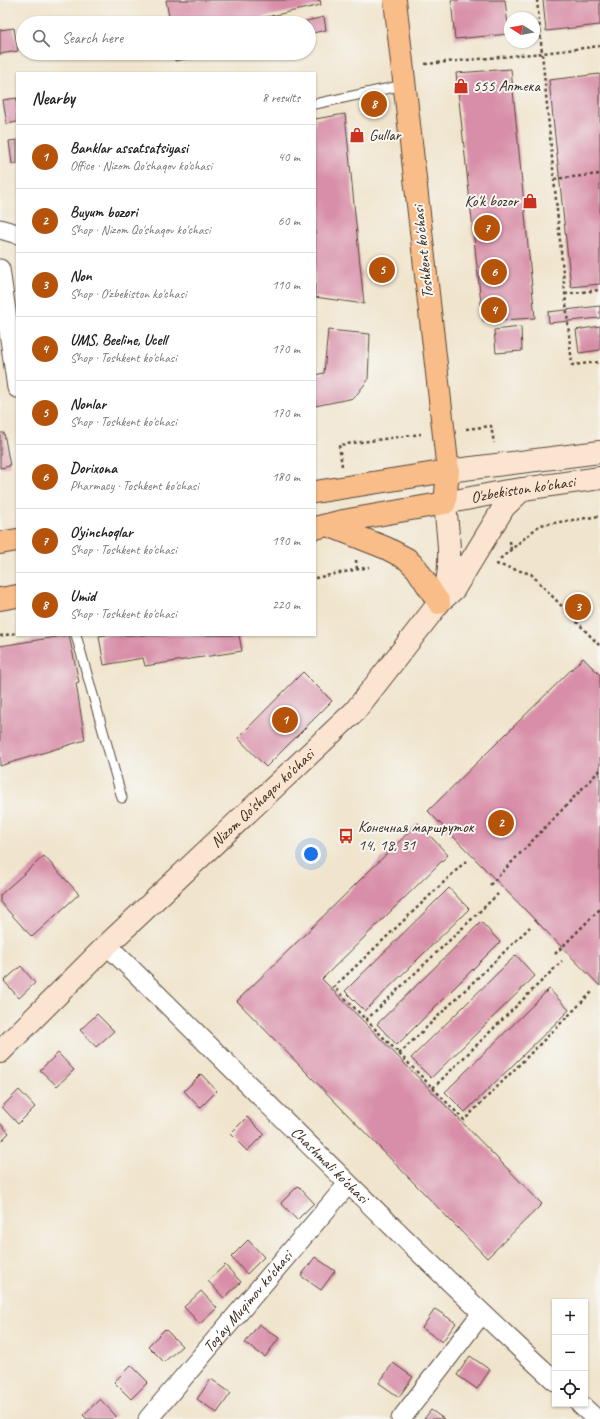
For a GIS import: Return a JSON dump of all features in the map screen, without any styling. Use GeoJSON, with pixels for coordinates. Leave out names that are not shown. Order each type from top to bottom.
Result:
{"type":"FeatureCollection","features":[{"type":"Feature","properties":{"kind":"main road","name":"Toshkent ko'chasi"},"geometry":{"type":"LineString","coordinates":[[394,0],[448,471],[445,503]]}},
{"type":"Feature","properties":{"kind":"main road","name":"O'zbekiston ko'chasi"},"geometry":{"type":"LineString","coordinates":[[448,471],[600,452]]}},
{"type":"Feature","properties":{"kind":"main road"},"geometry":{"type":"LineString","coordinates":[[316,492],[448,471]]}},
{"type":"Feature","properties":{"kind":"main road","name":"O'zbekiston ko'chasi"},"geometry":{"type":"LineString","coordinates":[[445,503],[502,492],[600,478]]}},
{"type":"Feature","properties":{"kind":"main road"},"geometry":{"type":"LineString","coordinates":[[321,527],[386,548],[407,559],[417,569],[439,603],[454,589],[504,507],[523,489]]}},
{"type":"Feature","properties":{"kind":"main road"},"geometry":{"type":"LineString","coordinates":[[321,527],[343,521],[445,503]]}},
{"type":"Feature","properties":{"kind":"main road","name":"Nizom Qo'shaqov ko'chasi"},"geometry":{"type":"LineString","coordinates":[[0,1052],[107,945],[355,711],[439,603],[447,583],[448,568],[445,503]]}},
{"type":"Feature","properties":{"kind":"main road"},"geometry":{"type":"LineString","coordinates":[[0,543],[16,540]]}},
{"type":"Feature","properties":{"kind":"main road"},"geometry":{"type":"LineString","coordinates":[[0,599],[16,596]]}},
{"type":"Feature","properties":{"kind":"street"},"geometry":{"type":"LineString","coordinates":[[0,229],[16,234]]}},
{"type":"Feature","properties":{"kind":"street"},"geometry":{"type":"LineString","coordinates":[[0,269],[16,381]]}},
{"type":"Feature","properties":{"kind":"street","name":"Chashmali ko'chasi"},"geometry":{"type":"LineString","coordinates":[[107,945],[348,1184],[552,1378]]}},
{"type":"Feature","properties":{"kind":"street","name":"Tog'ay Muqimov ko'chasi"},"geometry":{"type":"LineString","coordinates":[[148,1419],[348,1184]]}},
{"type":"Feature","properties":{"kind":"street"},"geometry":{"type":"LineString","coordinates":[[401,1419],[482,1313]]}},
{"type":"Feature","properties":{"kind":"street"},"geometry":{"type":"LineString","coordinates":[[583,1407],[596,1419]]}},
{"type":"Feature","properties":{"kind":"lane"},"geometry":{"type":"LineString","coordinates":[[316,104],[403,76]]}},
{"type":"Feature","properties":{"kind":"lane"},"geometry":{"type":"LineString","coordinates":[[76,636],[122,798]]}},
{"type":"Feature","properties":{"kind":"path"},"geometry":{"type":"LineString","coordinates":[[537,0],[572,365],[600,362]]}},
{"type":"Feature","properties":{"kind":"path"},"geometry":{"type":"LineString","coordinates":[[403,76],[543,53],[600,46]]}},
{"type":"Feature","properties":{"kind":"path"},"geometry":{"type":"LineString","coordinates":[[554,179],[600,174]]}},
{"type":"Feature","properties":{"kind":"path"},"geometry":{"type":"LineString","coordinates":[[565,294],[600,290]]}},
{"type":"Feature","properties":{"kind":"path"},"geometry":{"type":"LineString","coordinates":[[600,516],[540,525],[496,564],[531,574],[600,646]]}},
{"type":"Feature","properties":{"kind":"path"},"geometry":{"type":"LineString","coordinates":[[0,636],[16,633]]}},
{"type":"Feature","properties":{"kind":"path"},"geometry":{"type":"LineString","coordinates":[[490,885],[600,770]]}},
{"type":"Feature","properties":{"kind":"path"},"geometry":{"type":"LineString","coordinates":[[466,861],[334,987],[464,1120],[592,992]]}},
{"type":"Feature","properties":{"kind":"path"},"geometry":{"type":"LineString","coordinates":[[366,1020],[498,894]]}},
{"type":"Feature","properties":{"kind":"path"},"geometry":{"type":"LineString","coordinates":[[555,954],[600,909]]}},
{"type":"Feature","properties":{"kind":"path"},"geometry":{"type":"LineString","coordinates":[[399,1054],[530,927]]}},
{"type":"Feature","properties":{"kind":"path"},"geometry":{"type":"LineString","coordinates":[[433,1088],[562,961]]}},
{"type":"Feature","properties":{"kind":"building"},"geometry":{"type":"Polygon","coordinates":[[[166,0],[320,0],[321,5],[271,16],[169,16],[166,0]]]}},
{"type":"Feature","properties":{"kind":"building"},"geometry":{"type":"Polygon","coordinates":[[[451,0],[505,0],[506,12],[504,12],[504,34],[455,39],[451,0]]]}},
{"type":"Feature","properties":{"kind":"building"},"geometry":{"type":"Polygon","coordinates":[[[543,0],[600,0],[600,25],[546,31],[543,0]]]}},
{"type":"Feature","properties":{"kind":"building"},"geometry":{"type":"Polygon","coordinates":[[[324,17],[326,30],[316,32],[316,19],[324,17]]]}},
{"type":"Feature","properties":{"kind":"building"},"geometry":{"type":"Polygon","coordinates":[[[14,28],[16,51],[0,54],[0,30],[14,28]]]}},
{"type":"Feature","properties":{"kind":"building"},"geometry":{"type":"Polygon","coordinates":[[[511,69],[535,318],[483,321],[456,73],[511,69]]]}},
{"type":"Feature","properties":{"kind":"building"},"geometry":{"type":"Polygon","coordinates":[[[600,74],[600,284],[571,287],[549,80],[600,74]]]}},
{"type":"Feature","properties":{"kind":"building"},"geometry":{"type":"Polygon","coordinates":[[[16,98],[16,122],[7,124],[3,100],[16,98]]]}},
{"type":"Feature","properties":{"kind":"building"},"geometry":{"type":"Polygon","coordinates":[[[345,114],[364,304],[316,297],[316,119],[345,114]]]}},
{"type":"Feature","properties":{"kind":"building"},"geometry":{"type":"Polygon","coordinates":[[[16,140],[16,164],[12,164],[9,141],[16,140]]]}},
{"type":"Feature","properties":{"kind":"building"},"geometry":{"type":"Polygon","coordinates":[[[600,306],[600,318],[549,323],[548,312],[600,306]]]}},
{"type":"Feature","properties":{"kind":"building"},"geometry":{"type":"Polygon","coordinates":[[[600,326],[600,350],[579,353],[576,330],[600,326]]]}},
{"type":"Feature","properties":{"kind":"building"},"geometry":{"type":"Polygon","coordinates":[[[521,327],[522,351],[496,353],[494,330],[521,327]]]}},
{"type":"Feature","properties":{"kind":"building"},"geometry":{"type":"Polygon","coordinates":[[[328,330],[370,334],[368,380],[354,398],[316,406],[316,375],[324,373],[328,330]]]}},
{"type":"Feature","properties":{"kind":"building"},"geometry":{"type":"Polygon","coordinates":[[[0,433],[4,433],[10,466],[0,468],[0,433]]]}},
{"type":"Feature","properties":{"kind":"building"},"geometry":{"type":"Polygon","coordinates":[[[69,636],[79,682],[76,683],[85,740],[0,766],[0,646],[69,636]]]}},
{"type":"Feature","properties":{"kind":"building"},"geometry":{"type":"Polygon","coordinates":[[[99,636],[239,636],[242,651],[145,666],[143,658],[104,665],[99,636]]]}},
{"type":"Feature","properties":{"kind":"building"},"geometry":{"type":"Polygon","coordinates":[[[583,658],[600,675],[600,986],[428,811],[583,658]]]}},
{"type":"Feature","properties":{"kind":"building"},"geometry":{"type":"Polygon","coordinates":[[[303,672],[332,701],[266,767],[238,738],[303,672]]]}},
{"type":"Feature","properties":{"kind":"building"},"geometry":{"type":"Polygon","coordinates":[[[418,823],[448,855],[322,979],[542,1204],[487,1258],[237,1001],[418,823]]]}},
{"type":"Feature","properties":{"kind":"building"},"geometry":{"type":"Polygon","coordinates":[[[44,856],[79,894],[32,937],[0,902],[0,895],[44,856]]]}},
{"type":"Feature","properties":{"kind":"building"},"geometry":{"type":"Polygon","coordinates":[[[449,888],[469,909],[365,1011],[345,991],[449,888]]]}},
{"type":"Feature","properties":{"kind":"building"},"geometry":{"type":"Polygon","coordinates":[[[481,922],[500,942],[397,1045],[377,1024],[481,922]]]}},
{"type":"Feature","properties":{"kind":"building"},"geometry":{"type":"Polygon","coordinates":[[[516,955],[535,976],[431,1078],[411,1058],[516,955]]]}},
{"type":"Feature","properties":{"kind":"building"},"geometry":{"type":"Polygon","coordinates":[[[21,966],[35,983],[19,998],[4,981],[21,966]]]}},
{"type":"Feature","properties":{"kind":"building"},"geometry":{"type":"Polygon","coordinates":[[[549,989],[569,1010],[465,1112],[445,1092],[549,989]]]}},
{"type":"Feature","properties":{"kind":"building"},"geometry":{"type":"Polygon","coordinates":[[[97,1014],[114,1031],[96,1047],[80,1030],[97,1014]]]}},
{"type":"Feature","properties":{"kind":"building"},"geometry":{"type":"Polygon","coordinates":[[[58,1053],[74,1070],[57,1086],[40,1070],[58,1053]]]}},
{"type":"Feature","properties":{"kind":"building"},"geometry":{"type":"Polygon","coordinates":[[[201,1074],[217,1091],[200,1108],[184,1091],[201,1074]]]}},
{"type":"Feature","properties":{"kind":"building"},"geometry":{"type":"Polygon","coordinates":[[[19,1090],[35,1107],[18,1124],[2,1107],[19,1090]]]}},
{"type":"Feature","properties":{"kind":"building"},"geometry":{"type":"Polygon","coordinates":[[[247,1117],[264,1134],[247,1151],[230,1134],[247,1117]]]}},
{"type":"Feature","properties":{"kind":"building"},"geometry":{"type":"Polygon","coordinates":[[[0,1123],[9,1133],[0,1142],[0,1123]]]}},
{"type":"Feature","properties":{"kind":"building"},"geometry":{"type":"Polygon","coordinates":[[[298,1186],[314,1203],[297,1220],[281,1203],[298,1186]]]}},
{"type":"Feature","properties":{"kind":"building"},"geometry":{"type":"Polygon","coordinates":[[[248,1240],[264,1257],[247,1274],[231,1257],[248,1240]]]}},
{"type":"Feature","properties":{"kind":"building"},"geometry":{"type":"Polygon","coordinates":[[[315,1257],[335,1271],[321,1290],[301,1276],[315,1257]]]}},
{"type":"Feature","properties":{"kind":"building"},"geometry":{"type":"Polygon","coordinates":[[[225,1265],[241,1282],[224,1298],[208,1281],[225,1265]]]}},
{"type":"Feature","properties":{"kind":"building"},"geometry":{"type":"Polygon","coordinates":[[[201,1291],[217,1308],[200,1324],[184,1307],[201,1291]]]}},
{"type":"Feature","properties":{"kind":"building"},"geometry":{"type":"Polygon","coordinates":[[[435,1309],[456,1323],[442,1342],[422,1328],[435,1309]]]}},
{"type":"Feature","properties":{"kind":"building"},"geometry":{"type":"Polygon","coordinates":[[[259,1324],[279,1338],[265,1357],[245,1343],[259,1324]]]}},
{"type":"Feature","properties":{"kind":"building"},"geometry":{"type":"Polygon","coordinates":[[[165,1329],[182,1346],[164,1362],[148,1346],[165,1329]]]}},
{"type":"Feature","properties":{"kind":"building"},"geometry":{"type":"Polygon","coordinates":[[[470,1356],[490,1370],[477,1389],[457,1375],[470,1356]]]}},
{"type":"Feature","properties":{"kind":"building"},"geometry":{"type":"Polygon","coordinates":[[[393,1363],[413,1377],[399,1397],[379,1383],[393,1363]]]}},
{"type":"Feature","properties":{"kind":"building"},"geometry":{"type":"Polygon","coordinates":[[[131,1365],[148,1382],[131,1399],[114,1382],[131,1365]]]}},
{"type":"Feature","properties":{"kind":"building"},"geometry":{"type":"Polygon","coordinates":[[[211,1379],[231,1393],[217,1413],[197,1399],[211,1379]]]}},
{"type":"Feature","properties":{"kind":"building"},"geometry":{"type":"Polygon","coordinates":[[[100,1399],[116,1416],[113,1419],[87,1419],[83,1415],[100,1399]]]}},
{"type":"Feature","properties":{"kind":"building"},"geometry":{"type":"Polygon","coordinates":[[[431,1410],[444,1419],[424,1419],[431,1410]]]}},
{"type":"Feature","properties":{"kind":"place","name":"555 Аптека"},"geometry":{"type":"Point","coordinates":[461,86]}},
{"type":"Feature","properties":{"kind":"place","name":"Umid"},"geometry":{"type":"Point","coordinates":[374,104]}},
{"type":"Feature","properties":{"kind":"place","name":"Gullar"},"geometry":{"type":"Point","coordinates":[357,135]}},
{"type":"Feature","properties":{"kind":"place","name":"Ko'k bozor"},"geometry":{"type":"Point","coordinates":[530,201]}},
{"type":"Feature","properties":{"kind":"place","name":"O'yinchoqlar"},"geometry":{"type":"Point","coordinates":[487,228]}},
{"type":"Feature","properties":{"kind":"place","name":"Nonlar"},"geometry":{"type":"Point","coordinates":[382,270]}},
{"type":"Feature","properties":{"kind":"place","name":"Dorixona"},"geometry":{"type":"Point","coordinates":[494,272]}},
{"type":"Feature","properties":{"kind":"place","name":"UMS, Beeline, Ucell"},"geometry":{"type":"Point","coordinates":[494,310]}},
{"type":"Feature","properties":{"kind":"place","name":"Non"},"geometry":{"type":"Point","coordinates":[578,607]}},
{"type":"Feature","properties":{"kind":"place","name":"Banklar assatsatsiyasi"},"geometry":{"type":"Point","coordinates":[285,720]}},
{"type":"Feature","properties":{"kind":"place","name":"Buyum bozori"},"geometry":{"type":"Point","coordinates":[501,823]}},
{"type":"Feature","properties":{"kind":"place","name":"Конечная маршруток 14, 18, 31"},"geometry":{"type":"Point","coordinates":[346,836]}}]}
